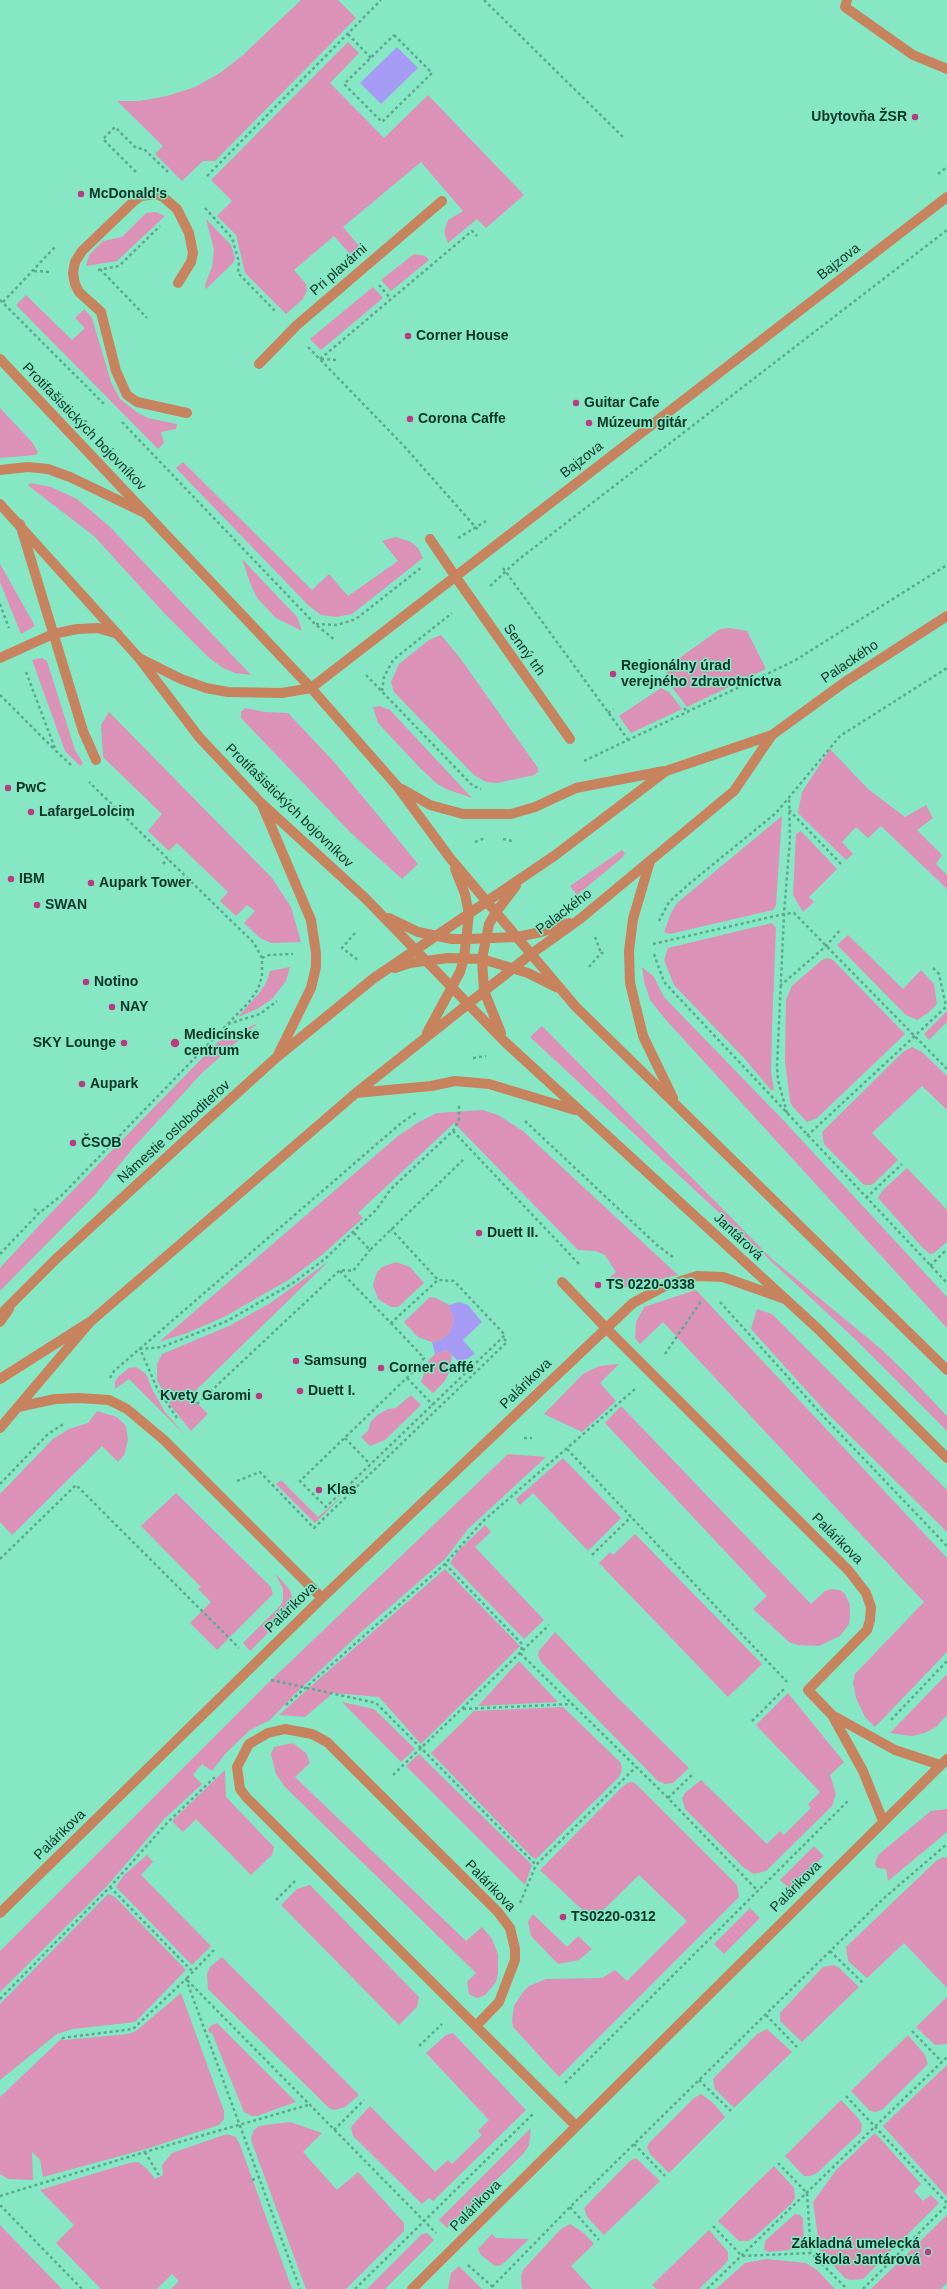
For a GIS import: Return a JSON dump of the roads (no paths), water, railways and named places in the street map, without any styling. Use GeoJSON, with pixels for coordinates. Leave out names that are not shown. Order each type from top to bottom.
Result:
{"type":"FeatureCollection","features":[{"type":"Feature","properties":{"kind":"street"},"geometry":{"type":"LineString","coordinates":[[847,0],[845,7],[913,55],[947,69]]}},
{"type":"Feature","properties":{"kind":"street"},"geometry":{"type":"LineString","coordinates":[[178,283],[191,262],[193,253],[189,233],[177,209],[163,196],[156,194],[141,196],[82,252],[75,262],[73,273],[75,284],[79,292],[100,312],[116,371],[127,395],[137,402],[187,413]]}},
{"type":"Feature","properties":{"kind":"street","name":"Bajzova"},"geometry":{"type":"LineString","coordinates":[[311,688],[947,197]]}},
{"type":"Feature","properties":{"kind":"street","name":"Pri plavárni"},"geometry":{"type":"LineString","coordinates":[[259,364],[292,330],[442,201]]}},
{"type":"Feature","properties":{"kind":"street","name":"Protifašistických bojovníkov"},"geometry":{"type":"LineString","coordinates":[[0,359],[311,688],[397,786],[450,858]]}},
{"type":"Feature","properties":{"kind":"street","name":"Protifašistických bojovníkov"},"geometry":{"type":"LineString","coordinates":[[0,470],[37,467],[58,472],[148,514]]}},
{"type":"Feature","properties":{"kind":"street","name":"Protifašistických bojovníkov"},"geometry":{"type":"LineString","coordinates":[[0,504],[19,522],[139,658],[199,737],[260,802],[380,913]]}},
{"type":"Feature","properties":{"kind":"street"},"geometry":{"type":"LineString","coordinates":[[19,522],[83,731],[96,760]]}},
{"type":"Feature","properties":{"kind":"street","name":"Senný trh"},"geometry":{"type":"LineString","coordinates":[[430,538],[471,600],[570,739]]}},
{"type":"Feature","properties":{"kind":"street","name":"Palackého"},"geometry":{"type":"LineString","coordinates":[[374,978],[536,868],[666,771],[772,735],[845,682],[947,616]]}},
{"type":"Feature","properties":{"kind":"street"},"geometry":{"type":"LineString","coordinates":[[0,658],[53,634],[77,629],[98,628],[118,634]]}},
{"type":"Feature","properties":{"kind":"street","name":"Protifašistických bojovníkov"},"geometry":{"type":"LineString","coordinates":[[139,658],[181,679],[206,688],[228,692],[282,693],[311,688]]}},
{"type":"Feature","properties":{"kind":"street","name":"Palackého"},"geometry":{"type":"LineString","coordinates":[[356,1093],[531,954],[580,919],[734,790],[772,735]]}},
{"type":"Feature","properties":{"kind":"street"},"geometry":{"type":"LineString","coordinates":[[397,786],[430,805],[446,810],[463,814],[511,814],[535,807],[576,788],[666,771]]}},
{"type":"Feature","properties":{"kind":"street"},"geometry":{"type":"LineString","coordinates":[[260,802],[311,920],[316,952],[316,967],[311,988],[277,1057]]}},
{"type":"Feature","properties":{"kind":"street"},"geometry":{"type":"LineString","coordinates":[[450,858],[563,991],[947,1370]]}},
{"type":"Feature","properties":{"kind":"street"},"geometry":{"type":"LineString","coordinates":[[425,1038],[452,987],[464,958],[467,939],[469,914],[465,894],[450,858]]}},
{"type":"Feature","properties":{"kind":"street"},"geometry":{"type":"LineString","coordinates":[[650,861],[633,919],[629,951],[630,983],[643,1036],[677,1105]]}},
{"type":"Feature","properties":{"kind":"street"},"geometry":{"type":"LineString","coordinates":[[505,1042],[494,1020],[484,991],[482,959],[485,939],[496,912],[516,886],[536,868]]}},
{"type":"Feature","properties":{"kind":"street"},"geometry":{"type":"LineString","coordinates":[[380,913],[418,932],[435,936],[467,939],[517,937],[541,932],[580,919]]}},
{"type":"Feature","properties":{"kind":"street","name":"Jantárová"},"geometry":{"type":"LineString","coordinates":[[380,913],[505,1042],[579,1112],[784,1299],[947,1458]]}},
{"type":"Feature","properties":{"kind":"street"},"geometry":{"type":"LineString","coordinates":[[374,978],[397,967],[426,961],[464,958],[482,959],[514,968],[539,978],[563,991]]}},
{"type":"Feature","properties":{"kind":"street","name":"Námestie osloboditeľov"},"geometry":{"type":"LineString","coordinates":[[0,1315],[11,1306],[56,1259],[277,1057],[374,978]]}},
{"type":"Feature","properties":{"kind":"street"},"geometry":{"type":"LineString","coordinates":[[0,1379],[90,1322],[356,1093],[431,1086],[455,1081],[489,1084],[579,1112]]}},
{"type":"Feature","properties":{"kind":"street","name":"Palárikova"},"geometry":{"type":"LineString","coordinates":[[0,1913],[322,1598],[624,1310],[642,1297],[665,1286],[696,1276],[723,1277],[784,1299]]}},
{"type":"Feature","properties":{"kind":"street"},"geometry":{"type":"LineString","coordinates":[[562,1282],[606,1328]]}},
{"type":"Feature","properties":{"kind":"street"},"geometry":{"type":"LineString","coordinates":[[0,1322],[11,1306]]}},
{"type":"Feature","properties":{"kind":"street"},"geometry":{"type":"LineString","coordinates":[[0,1428],[90,1322]]}},
{"type":"Feature","properties":{"kind":"street","name":"Palárikova"},"geometry":{"type":"LineString","coordinates":[[606,1328],[849,1571],[866,1593],[871,1608],[867,1630],[808,1690],[832,1715],[863,1771],[883,1821]]}},
{"type":"Feature","properties":{"kind":"street"},"geometry":{"type":"LineString","coordinates":[[18,1406],[55,1399],[97,1398],[120,1405],[164,1440],[322,1598]]}},
{"type":"Feature","properties":{"kind":"street","name":"Palárikova"},"geometry":{"type":"LineString","coordinates":[[832,1715],[872,1738],[921,1761],[943,1762]]}},
{"type":"Feature","properties":{"kind":"street","name":"Palárikova"},"geometry":{"type":"LineString","coordinates":[[476,2026],[499,2002],[508,1982],[515,1960],[515,1949],[510,1928],[498,1912],[327,1742],[312,1734],[285,1729],[268,1733],[249,1744],[237,1767],[240,1789],[246,1798],[576,2126]]}},
{"type":"Feature","properties":{"kind":"street","name":"Palárikova"},"geometry":{"type":"LineString","coordinates":[[412,2289],[943,1762]]}},
{"type":"Feature","properties":{"kind":"place","name":"Ubytovňa ŽSR"},"geometry":{"type":"Point","coordinates":[915,117]}},
{"type":"Feature","properties":{"kind":"place","name":"McDonald's"},"geometry":{"type":"Point","coordinates":[81,194]}},
{"type":"Feature","properties":{"kind":"place","name":"Corner House"},"geometry":{"type":"Point","coordinates":[408,336]}},
{"type":"Feature","properties":{"kind":"place","name":"Guitar Cafe"},"geometry":{"type":"Point","coordinates":[576,403]}},
{"type":"Feature","properties":{"kind":"place","name":"Corona Caffe"},"geometry":{"type":"Point","coordinates":[410,419]}},
{"type":"Feature","properties":{"kind":"place","name":"Múzeum gitár"},"geometry":{"type":"Point","coordinates":[589,423]}},
{"type":"Feature","properties":{"kind":"place","name":"Regionálny úrad verejného zdravotníctva"},"geometry":{"type":"Point","coordinates":[613,674]}},
{"type":"Feature","properties":{"kind":"place","name":"PwC"},"geometry":{"type":"Point","coordinates":[8,788]}},
{"type":"Feature","properties":{"kind":"place","name":"LafargeLolcim"},"geometry":{"type":"Point","coordinates":[31,812]}},
{"type":"Feature","properties":{"kind":"place","name":"IBM"},"geometry":{"type":"Point","coordinates":[11,879]}},
{"type":"Feature","properties":{"kind":"place","name":"Aupark Tower"},"geometry":{"type":"Point","coordinates":[91,883]}},
{"type":"Feature","properties":{"kind":"place","name":"SWAN"},"geometry":{"type":"Point","coordinates":[37,905]}},
{"type":"Feature","properties":{"kind":"place","name":"Notino"},"geometry":{"type":"Point","coordinates":[86,982]}},
{"type":"Feature","properties":{"kind":"place","name":"NAY"},"geometry":{"type":"Point","coordinates":[112,1007]}},
{"type":"Feature","properties":{"kind":"place","name":"SKY Lounge"},"geometry":{"type":"Point","coordinates":[124,1043]}},
{"type":"Feature","properties":{"kind":"place","name":"Medicínske centrum"},"geometry":{"type":"Point","coordinates":[175,1043]}},
{"type":"Feature","properties":{"kind":"place","name":"Aupark"},"geometry":{"type":"Point","coordinates":[82,1084]}},
{"type":"Feature","properties":{"kind":"place","name":"ČSOB"},"geometry":{"type":"Point","coordinates":[73,1143]}},
{"type":"Feature","properties":{"kind":"place","name":"Duett II."},"geometry":{"type":"Point","coordinates":[479,1233]}},
{"type":"Feature","properties":{"kind":"place","name":"TS 0220-0338"},"geometry":{"type":"Point","coordinates":[598,1285]}},
{"type":"Feature","properties":{"kind":"place","name":"Samsung"},"geometry":{"type":"Point","coordinates":[296,1361]}},
{"type":"Feature","properties":{"kind":"place","name":"Corner Caffé"},"geometry":{"type":"Point","coordinates":[381,1368]}},
{"type":"Feature","properties":{"kind":"place","name":"Duett I."},"geometry":{"type":"Point","coordinates":[300,1391]}},
{"type":"Feature","properties":{"kind":"place","name":"Kvety Garomi"},"geometry":{"type":"Point","coordinates":[259,1396]}},
{"type":"Feature","properties":{"kind":"place","name":"Klas"},"geometry":{"type":"Point","coordinates":[319,1490]}},
{"type":"Feature","properties":{"kind":"place","name":"TS0220-0312"},"geometry":{"type":"Point","coordinates":[563,1917]}},
{"type":"Feature","properties":{"kind":"place","name":"Základná umelecká škola Jantárová"},"geometry":{"type":"Point","coordinates":[928,2252]}}]}
